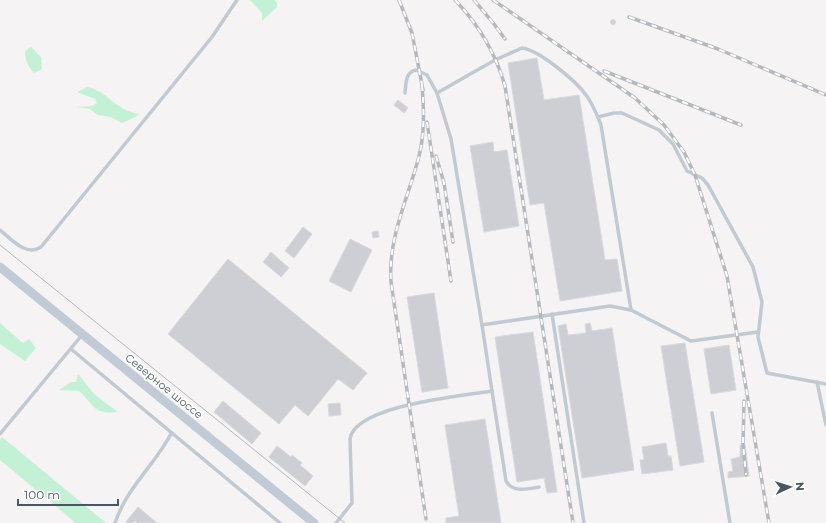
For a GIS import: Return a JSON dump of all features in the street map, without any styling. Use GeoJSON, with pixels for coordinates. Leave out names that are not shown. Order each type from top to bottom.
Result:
{"type":"FeatureCollection","features":[{"type":"Feature","properties":{"kind":"main road","name":"Северное шоссе"},"geometry":{"type":"LineString","coordinates":[[0,267],[314,523]]}},
{"type":"Feature","properties":{"kind":"lane"},"geometry":{"type":"LineString","coordinates":[[0,230],[21,247],[28,250],[37,250],[41,248],[212,37],[237,0]]}},
{"type":"Feature","properties":{"kind":"lane"},"geometry":{"type":"LineString","coordinates":[[437,93],[495,60],[519,49],[527,49],[539,53],[588,96],[598,117],[603,136],[631,310]]}},
{"type":"Feature","properties":{"kind":"lane"},"geometry":{"type":"LineString","coordinates":[[405,93],[407,78],[411,72],[416,70],[427,75],[437,93],[451,139],[506,481],[515,489],[539,487]]}},
{"type":"Feature","properties":{"kind":"lane"},"geometry":{"type":"LineString","coordinates":[[598,117],[614,113],[622,113],[637,118],[659,130],[674,144],[687,171],[702,178],[708,184],[753,267],[762,302],[762,312],[758,332],[767,373],[826,384]]}},
{"type":"Feature","properties":{"kind":"lane"},"geometry":{"type":"LineString","coordinates":[[482,325],[610,306],[631,310],[691,341],[758,332]]}},
{"type":"Feature","properties":{"kind":"lane"},"geometry":{"type":"LineString","coordinates":[[552,314],[584,523]]}},
{"type":"Feature","properties":{"kind":"lane"},"geometry":{"type":"LineString","coordinates":[[0,434],[82,335]]}},
{"type":"Feature","properties":{"kind":"lane"},"geometry":{"type":"LineString","coordinates":[[71,349],[171,434],[184,443],[280,523]]}},
{"type":"Feature","properties":{"kind":"lane"},"geometry":{"type":"LineString","coordinates":[[817,382],[826,425]]}},
{"type":"Feature","properties":{"kind":"lane"},"geometry":{"type":"LineString","coordinates":[[336,523],[352,503],[350,439],[352,431],[355,428],[378,414],[395,408],[492,391]]}},
{"type":"Feature","properties":{"kind":"lane"},"geometry":{"type":"LineString","coordinates":[[712,413],[730,523]]}},
{"type":"Feature","properties":{"kind":"lane"},"geometry":{"type":"LineString","coordinates":[[115,523],[128,493],[157,457],[171,434]]}},
{"type":"Feature","properties":{"kind":"green space"},"geometry":{"type":"Polygon","coordinates":[[[250,0],[274,0],[277,3],[277,7],[262,21],[262,13],[250,0]]]}},
{"type":"Feature","properties":{"kind":"green space"},"geometry":{"type":"Polygon","coordinates":[[[31,47],[41,57],[42,69],[34,73],[27,63],[25,55],[25,51],[31,47]]]}},
{"type":"Feature","properties":{"kind":"green space"},"geometry":{"type":"Polygon","coordinates":[[[87,87],[100,92],[123,109],[139,114],[122,123],[111,117],[98,115],[90,109],[77,107],[92,106],[97,103],[95,99],[77,92],[87,87]]]}},
{"type":"Feature","properties":{"kind":"green space"},"geometry":{"type":"Polygon","coordinates":[[[0,323],[23,343],[29,339],[36,348],[25,361],[0,344],[0,323]]]}},
{"type":"Feature","properties":{"kind":"green space"},"geometry":{"type":"Polygon","coordinates":[[[78,374],[94,394],[118,412],[103,412],[94,408],[79,391],[59,390],[71,382],[76,382],[78,374]]]}},
{"type":"Feature","properties":{"kind":"green space"},"geometry":{"type":"Polygon","coordinates":[[[2,437],[106,523],[76,523],[0,460],[0,440],[2,437]]]}},
{"type":"Feature","properties":{"kind":"building"},"geometry":{"type":"Polygon","coordinates":[[[613,19],[616,22],[613,25],[610,22],[613,19]]]}},
{"type":"Feature","properties":{"kind":"building"},"geometry":{"type":"Polygon","coordinates":[[[537,58],[544,100],[579,95],[605,260],[617,259],[622,291],[560,301],[544,203],[530,205],[508,63],[537,58]]]}},
{"type":"Feature","properties":{"kind":"building"},"geometry":{"type":"Polygon","coordinates":[[[398,100],[408,108],[404,113],[394,105],[398,100]]]}},
{"type":"Feature","properties":{"kind":"building"},"geometry":{"type":"Polygon","coordinates":[[[493,142],[494,152],[507,150],[519,226],[484,232],[470,146],[493,142]]]}},
{"type":"Feature","properties":{"kind":"building"},"geometry":{"type":"Polygon","coordinates":[[[303,227],[312,234],[294,258],[285,251],[303,227]]]}},
{"type":"Feature","properties":{"kind":"building"},"geometry":{"type":"Polygon","coordinates":[[[378,231],[379,237],[373,238],[372,232],[378,231]]]}},
{"type":"Feature","properties":{"kind":"building"},"geometry":{"type":"Polygon","coordinates":[[[350,239],[372,250],[351,292],[329,281],[350,239]]]}},
{"type":"Feature","properties":{"kind":"building"},"geometry":{"type":"Polygon","coordinates":[[[271,252],[289,268],[281,277],[263,262],[271,252]]]}},
{"type":"Feature","properties":{"kind":"building"},"geometry":{"type":"Polygon","coordinates":[[[228,259],[367,373],[353,390],[338,379],[308,416],[295,405],[279,424],[168,334],[228,259]]]}},
{"type":"Feature","properties":{"kind":"building"},"geometry":{"type":"Polygon","coordinates":[[[434,293],[448,388],[422,392],[407,297],[434,293]]]}},
{"type":"Feature","properties":{"kind":"building"},"geometry":{"type":"Polygon","coordinates":[[[590,323],[592,331],[612,328],[634,470],[582,478],[558,326],[566,324],[568,335],[586,333],[585,324],[590,323]]]}},
{"type":"Feature","properties":{"kind":"building"},"geometry":{"type":"Polygon","coordinates":[[[533,332],[557,492],[547,493],[544,478],[517,482],[495,337],[533,332]]]}},
{"type":"Feature","properties":{"kind":"building"},"geometry":{"type":"Polygon","coordinates":[[[685,343],[704,462],[680,466],[661,346],[685,343]]]}},
{"type":"Feature","properties":{"kind":"building"},"geometry":{"type":"Polygon","coordinates":[[[729,345],[736,390],[711,394],[704,349],[729,345]]]}},
{"type":"Feature","properties":{"kind":"building"},"geometry":{"type":"Polygon","coordinates":[[[223,401],[261,433],[252,444],[214,412],[223,401]]]}},
{"type":"Feature","properties":{"kind":"building"},"geometry":{"type":"Polygon","coordinates":[[[340,403],[341,415],[329,416],[328,404],[340,403]]]}},
{"type":"Feature","properties":{"kind":"building"},"geometry":{"type":"Polygon","coordinates":[[[485,419],[501,523],[446,523],[446,518],[459,516],[445,425],[485,419]]]}},
{"type":"Feature","properties":{"kind":"building"},"geometry":{"type":"Polygon","coordinates":[[[666,443],[668,456],[671,456],[673,470],[642,474],[640,460],[644,460],[642,447],[666,443]]]}},
{"type":"Feature","properties":{"kind":"building"},"geometry":{"type":"Polygon","coordinates":[[[740,445],[745,445],[749,476],[728,478],[728,472],[733,471],[731,459],[740,457],[740,445]]]}},
{"type":"Feature","properties":{"kind":"building"},"geometry":{"type":"Polygon","coordinates":[[[277,446],[291,457],[292,455],[302,463],[300,465],[313,476],[305,486],[269,457],[277,446]]]}},
{"type":"Feature","properties":{"kind":"building"},"geometry":{"type":"Polygon","coordinates":[[[138,507],[157,523],[137,523],[134,521],[133,523],[125,523],[138,507]]]}},
{"type":"Feature","properties":{"kind":"tram line"},"geometry":{"type":"LineString","coordinates":[[0,245],[345,523]]}},
{"type":"Feature","properties":{"kind":"railway"},"geometry":{"type":"LineString","coordinates":[[399,0],[412,33],[423,90]]}},
{"type":"Feature","properties":{"kind":"railway"},"geometry":{"type":"LineString","coordinates":[[455,0],[479,29],[497,62],[505,86],[573,523]]}},
{"type":"Feature","properties":{"kind":"railway"},"geometry":{"type":"LineString","coordinates":[[474,0],[505,39]]}},
{"type":"Feature","properties":{"kind":"railway"},"geometry":{"type":"LineString","coordinates":[[493,0],[635,98],[664,125],[684,152],[695,175],[727,276],[769,523]]}},
{"type":"Feature","properties":{"kind":"railway"},"geometry":{"type":"LineString","coordinates":[[629,17],[718,49],[826,95]]}},
{"type":"Feature","properties":{"kind":"railway"},"geometry":{"type":"LineString","coordinates":[[604,71],[741,125]]}},
{"type":"Feature","properties":{"kind":"railway"},"geometry":{"type":"LineString","coordinates":[[422,85],[422,141],[414,175],[395,235],[392,250],[391,282],[426,519]]}},
{"type":"Feature","properties":{"kind":"railway"},"geometry":{"type":"LineString","coordinates":[[427,122],[451,281]]}},
{"type":"Feature","properties":{"kind":"railway"},"geometry":{"type":"LineString","coordinates":[[436,156],[444,183],[453,242]]}},
{"type":"Feature","properties":{"kind":"railway"},"geometry":{"type":"LineString","coordinates":[[744,401],[743,444],[746,475]]}}]}
